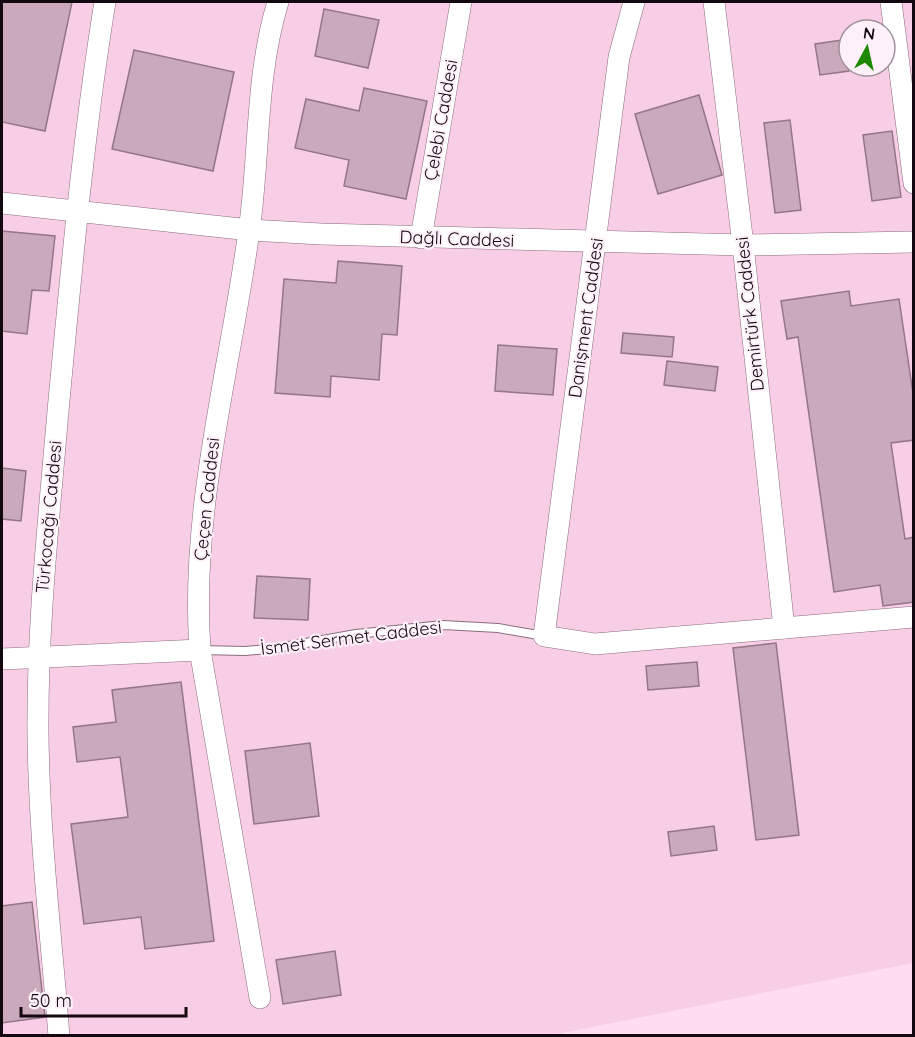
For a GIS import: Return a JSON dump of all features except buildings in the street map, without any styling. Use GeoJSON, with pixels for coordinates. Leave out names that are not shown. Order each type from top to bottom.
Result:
{"type":"FeatureCollection","features":[{"type":"Feature","properties":{"kind":"street","name":"Türkocağı Caddesi"},"geometry":{"type":"LineString","coordinates":[[59,1035],[41,808],[38,734],[39,657],[76,210],[93,75],[105,2]]}},
{"type":"Feature","properties":{"kind":"street","name":"Çeçen Caddesi"},"geometry":{"type":"LineString","coordinates":[[260,998],[200,650],[197,614],[199,562],[208,465],[250,230],[260,95],[265,57],[278,2]]}},
{"type":"Feature","properties":{"kind":"street","name":"Çelebi Caddesi"},"geometry":{"type":"LineString","coordinates":[[421,238],[461,2]]}},
{"type":"Feature","properties":{"kind":"street","name":"Danişment Caddesi"},"geometry":{"type":"LineString","coordinates":[[544,636],[619,57],[634,2]]}},
{"type":"Feature","properties":{"kind":"street","name":"Demirtürk Caddesi"},"geometry":{"type":"LineString","coordinates":[[714,2],[743,245],[784,628]]}},
{"type":"Feature","properties":{"kind":"street"},"geometry":{"type":"LineString","coordinates":[[891,2],[914,183]]}},
{"type":"Feature","properties":{"kind":"street","name":"Dağlı Caddesi"},"geometry":{"type":"LineString","coordinates":[[2,203],[250,230],[421,238],[743,245],[914,242]]}},
{"type":"Feature","properties":{"kind":"street","name":"İsmet Sermet Caddesi"},"geometry":{"type":"LineString","coordinates":[[544,636],[596,644],[914,617]]}},
{"type":"Feature","properties":{"kind":"street","name":"İsmet Sermet Caddesi"},"geometry":{"type":"LineString","coordinates":[[2,658],[200,650]]}},
{"type":"Feature","properties":{"kind":"lane","name":"İsmet Sermet Caddesi"},"geometry":{"type":"LineString","coordinates":[[200,650],[245,651],[278,648],[356,634],[443,625],[498,628],[544,636]]}},
{"type":"Feature","properties":{"kind":"shaded area"},"geometry":{"type":"Polygon","coordinates":[[[2,2],[913,2],[913,963],[552,1035],[2,1036],[2,2]]]}}]}
